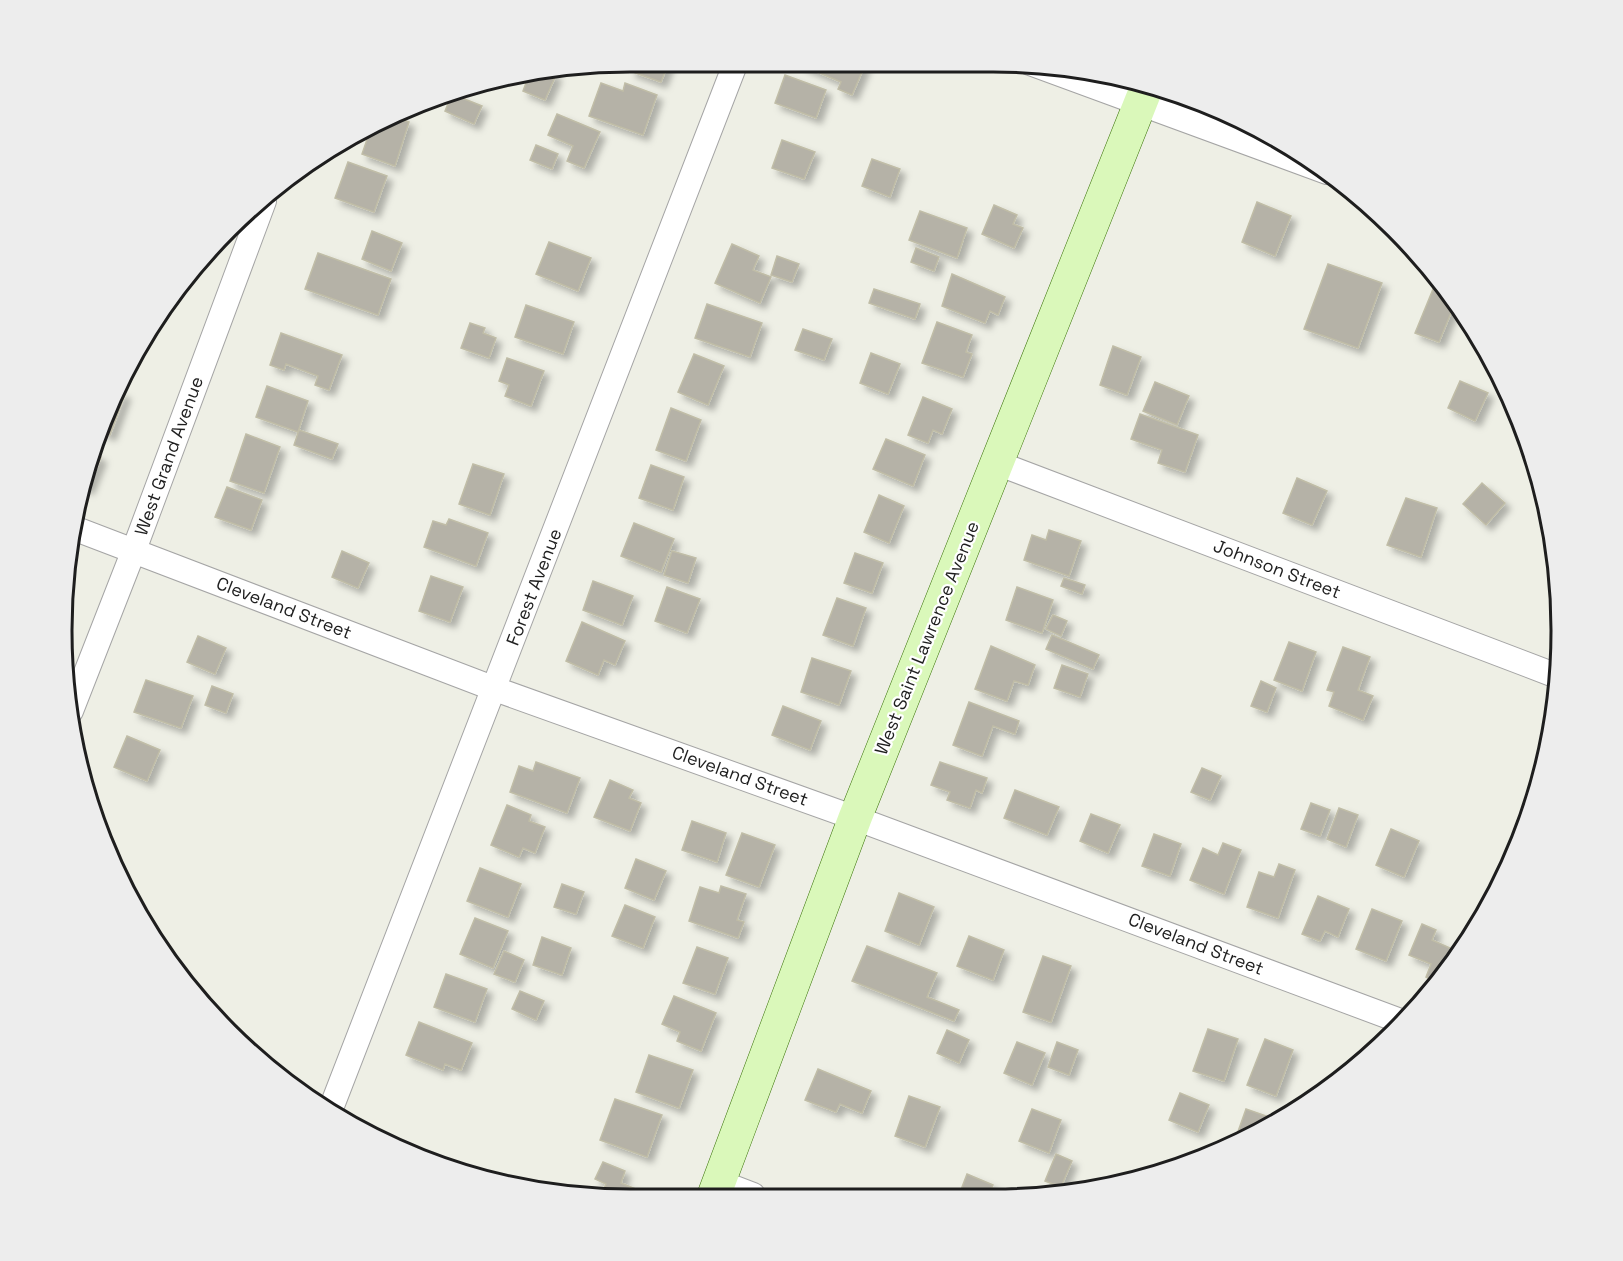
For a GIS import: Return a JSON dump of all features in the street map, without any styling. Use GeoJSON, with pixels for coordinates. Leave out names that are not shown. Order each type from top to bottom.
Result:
{"type":"FeatureCollection","features":[{"type":"Feature","properties":{"kind":"street","name":"Forest Avenue"},"geometry":{"type":"LineString","coordinates":[[333,1103],[732,72]]}},
{"type":"Feature","properties":{"kind":"street"},"geometry":{"type":"LineString","coordinates":[[1115,86],[1144,94],[1280,152]]}},
{"type":"Feature","properties":{"kind":"street","name":"West Saint Lawrence Avenue"},"geometry":{"type":"LineString","coordinates":[[717,1188],[855,818],[1144,94]]}},
{"type":"Feature","properties":{"kind":"street","name":"West Grand Avenue"},"geometry":{"type":"LineString","coordinates":[[76,697],[134,550],[259,214]]}},
{"type":"Feature","properties":{"kind":"street","name":"Johnson Street"},"geometry":{"type":"LineString","coordinates":[[997,463],[1549,673]]}},
{"type":"Feature","properties":{"kind":"street","name":"Cleveland Street"},"geometry":{"type":"LineString","coordinates":[[82,531],[495,689],[855,818],[1393,1018]]}},
{"type":"Feature","properties":{"kind":"building"},"geometry":{"type":"Polygon","coordinates":[[[633,72],[665,72],[661,82],[633,72]]]}},
{"type":"Feature","properties":{"kind":"building"},"geometry":{"type":"Polygon","coordinates":[[[817,72],[862,72],[852,95],[838,89],[841,82],[817,72]]]}},
{"type":"Feature","properties":{"kind":"building"},"geometry":{"type":"Polygon","coordinates":[[[785,75],[826,90],[816,118],[775,103],[785,75]]]}},
{"type":"Feature","properties":{"kind":"building"},"geometry":{"type":"Polygon","coordinates":[[[555,78],[545,100],[523,91],[526,82],[555,78]]]}},
{"type":"Feature","properties":{"kind":"building"},"geometry":{"type":"Polygon","coordinates":[[[601,83],[623,91],[625,83],[657,95],[643,135],[589,116],[601,83]]]}},
{"type":"Feature","properties":{"kind":"building"},"geometry":{"type":"Polygon","coordinates":[[[463,98],[482,106],[474,124],[445,111],[448,103],[463,98]]]}},
{"type":"Feature","properties":{"kind":"building"},"geometry":{"type":"Polygon","coordinates":[[[557,114],[600,132],[584,168],[567,161],[573,146],[548,135],[557,114]]]}},
{"type":"Feature","properties":{"kind":"building"},"geometry":{"type":"Polygon","coordinates":[[[405,120],[409,122],[395,166],[362,154],[367,138],[405,120]]]}},
{"type":"Feature","properties":{"kind":"building"},"geometry":{"type":"Polygon","coordinates":[[[782,140],[815,152],[804,179],[772,168],[782,140]]]}},
{"type":"Feature","properties":{"kind":"building"},"geometry":{"type":"Polygon","coordinates":[[[536,145],[558,154],[552,169],[530,160],[536,145]]]}},
{"type":"Feature","properties":{"kind":"building"},"geometry":{"type":"Polygon","coordinates":[[[872,159],[900,169],[890,197],[862,186],[872,159]]]}},
{"type":"Feature","properties":{"kind":"building"},"geometry":{"type":"Polygon","coordinates":[[[348,162],[387,176],[374,212],[335,198],[348,162]]]}},
{"type":"Feature","properties":{"kind":"building"},"geometry":{"type":"Polygon","coordinates":[[[1257,202],[1291,216],[1275,256],[1242,242],[1257,202]]]}},
{"type":"Feature","properties":{"kind":"building"},"geometry":{"type":"Polygon","coordinates":[[[994,205],[1017,215],[1013,224],[1023,228],[1014,248],[982,234],[994,205]]]}},
{"type":"Feature","properties":{"kind":"building"},"geometry":{"type":"Polygon","coordinates":[[[920,211],[967,228],[957,258],[909,240],[920,211]]]}},
{"type":"Feature","properties":{"kind":"building"},"geometry":{"type":"Polygon","coordinates":[[[372,231],[402,243],[391,271],[362,259],[372,231]]]}},
{"type":"Feature","properties":{"kind":"building"},"geometry":{"type":"Polygon","coordinates":[[[549,242],[591,258],[578,291],[536,274],[549,242]]]}},
{"type":"Feature","properties":{"kind":"building"},"geometry":{"type":"Polygon","coordinates":[[[732,244],[759,256],[753,270],[771,277],[760,303],[715,283],[732,244]]]}},
{"type":"Feature","properties":{"kind":"building"},"geometry":{"type":"Polygon","coordinates":[[[916,248],[939,257],[934,271],[911,262],[916,248]]]}},
{"type":"Feature","properties":{"kind":"building"},"geometry":{"type":"Polygon","coordinates":[[[318,253],[391,279],[378,315],[305,289],[318,253]]]}},
{"type":"Feature","properties":{"kind":"building"},"geometry":{"type":"Polygon","coordinates":[[[777,256],[799,264],[792,282],[771,275],[777,256]]]}},
{"type":"Feature","properties":{"kind":"building"},"geometry":{"type":"Polygon","coordinates":[[[1328,264],[1382,283],[1358,348],[1304,329],[1328,264]]]}},
{"type":"Feature","properties":{"kind":"building"},"geometry":{"type":"Polygon","coordinates":[[[952,274],[1005,297],[998,315],[990,311],[985,323],[942,306],[952,274]]]}},
{"type":"Feature","properties":{"kind":"building"},"geometry":{"type":"Polygon","coordinates":[[[1434,288],[1451,312],[1439,342],[1415,333],[1434,288]]]}},
{"type":"Feature","properties":{"kind":"building"},"geometry":{"type":"Polygon","coordinates":[[[874,289],[920,304],[915,319],[869,303],[874,289]]]}},
{"type":"Feature","properties":{"kind":"building"},"geometry":{"type":"Polygon","coordinates":[[[707,304],[762,323],[750,357],[695,338],[707,304]]]}},
{"type":"Feature","properties":{"kind":"building"},"geometry":{"type":"Polygon","coordinates":[[[526,305],[574,322],[563,354],[515,337],[526,305]]]}},
{"type":"Feature","properties":{"kind":"building"},"geometry":{"type":"Polygon","coordinates":[[[937,322],[972,335],[966,352],[972,354],[963,377],[922,363],[937,322]]]}},
{"type":"Feature","properties":{"kind":"building"},"geometry":{"type":"Polygon","coordinates":[[[470,323],[485,328],[483,333],[496,338],[489,358],[461,348],[470,323]]]}},
{"type":"Feature","properties":{"kind":"building"},"geometry":{"type":"Polygon","coordinates":[[[803,329],[832,339],[824,360],[795,350],[803,329]]]}},
{"type":"Feature","properties":{"kind":"building"},"geometry":{"type":"Polygon","coordinates":[[[281,333],[342,355],[329,390],[315,385],[318,376],[286,364],[284,370],[270,365],[281,333]]]}},
{"type":"Feature","properties":{"kind":"building"},"geometry":{"type":"Polygon","coordinates":[[[1113,346],[1141,357],[1127,395],[1100,385],[1113,346]]]}},
{"type":"Feature","properties":{"kind":"building"},"geometry":{"type":"Polygon","coordinates":[[[871,353],[900,364],[888,394],[860,383],[871,353]]]}},
{"type":"Feature","properties":{"kind":"building"},"geometry":{"type":"Polygon","coordinates":[[[694,354],[724,366],[708,405],[678,392],[694,354]]]}},
{"type":"Feature","properties":{"kind":"building"},"geometry":{"type":"Polygon","coordinates":[[[507,358],[544,371],[531,406],[505,396],[509,385],[499,381],[507,358]]]}},
{"type":"Feature","properties":{"kind":"building"},"geometry":{"type":"Polygon","coordinates":[[[1460,381],[1488,393],[1475,421],[1448,408],[1460,381]]]}},
{"type":"Feature","properties":{"kind":"building"},"geometry":{"type":"Polygon","coordinates":[[[1155,382],[1189,396],[1177,425],[1143,411],[1155,382]]]}},
{"type":"Feature","properties":{"kind":"building"},"geometry":{"type":"Polygon","coordinates":[[[267,386],[308,401],[298,432],[256,417],[267,386]]]}},
{"type":"Feature","properties":{"kind":"building"},"geometry":{"type":"Polygon","coordinates":[[[124,396],[110,435],[108,434],[124,396]]]}},
{"type":"Feature","properties":{"kind":"building"},"geometry":{"type":"Polygon","coordinates":[[[923,397],[952,409],[942,434],[933,430],[928,443],[908,435],[923,397]]]}},
{"type":"Feature","properties":{"kind":"building"},"geometry":{"type":"Polygon","coordinates":[[[671,408],[701,420],[686,461],[656,450],[671,408]]]}},
{"type":"Feature","properties":{"kind":"building"},"geometry":{"type":"Polygon","coordinates":[[[1140,414],[1198,435],[1185,472],[1158,463],[1162,450],[1131,439],[1140,414]]]}},
{"type":"Feature","properties":{"kind":"building"},"geometry":{"type":"Polygon","coordinates":[[[299,430],[338,444],[332,459],[294,445],[299,430]]]}},
{"type":"Feature","properties":{"kind":"building"},"geometry":{"type":"Polygon","coordinates":[[[246,434],[280,447],[264,493],[230,481],[246,434]]]}},
{"type":"Feature","properties":{"kind":"building"},"geometry":{"type":"Polygon","coordinates":[[[886,439],[925,455],[913,486],[873,469],[886,439]]]}},
{"type":"Feature","properties":{"kind":"building"},"geometry":{"type":"Polygon","coordinates":[[[473,464],[504,474],[490,515],[459,504],[473,464]]]}},
{"type":"Feature","properties":{"kind":"building"},"geometry":{"type":"Polygon","coordinates":[[[651,465],[684,477],[673,510],[639,498],[651,465]]]}},
{"type":"Feature","properties":{"kind":"building"},"geometry":{"type":"Polygon","coordinates":[[[1297,478],[1327,491],[1312,525],[1283,513],[1297,478]]]}},
{"type":"Feature","properties":{"kind":"building"},"geometry":{"type":"Polygon","coordinates":[[[1482,483],[1505,503],[1486,525],[1463,504],[1482,483]]]}},
{"type":"Feature","properties":{"kind":"building"},"geometry":{"type":"Polygon","coordinates":[[[227,487],[262,500],[251,530],[215,517],[227,487]]]}},
{"type":"Feature","properties":{"kind":"building"},"geometry":{"type":"Polygon","coordinates":[[[879,495],[904,506],[889,543],[864,532],[879,495]]]}},
{"type":"Feature","properties":{"kind":"building"},"geometry":{"type":"Polygon","coordinates":[[[1406,498],[1437,508],[1421,557],[1387,545],[1406,498]]]}},
{"type":"Feature","properties":{"kind":"building"},"geometry":{"type":"Polygon","coordinates":[[[449,519],[488,533],[476,566],[424,547],[433,521],[446,525],[449,519]]]}},
{"type":"Feature","properties":{"kind":"building"},"geometry":{"type":"Polygon","coordinates":[[[634,523],[674,539],[661,572],[621,556],[634,523]]]}},
{"type":"Feature","properties":{"kind":"building"},"geometry":{"type":"Polygon","coordinates":[[[1049,530],[1081,541],[1069,576],[1024,560],[1032,535],[1046,540],[1049,530]]]}},
{"type":"Feature","properties":{"kind":"building"},"geometry":{"type":"Polygon","coordinates":[[[342,551],[369,563],[358,588],[332,577],[342,551]]]}},
{"type":"Feature","properties":{"kind":"building"},"geometry":{"type":"Polygon","coordinates":[[[672,551],[696,558],[688,583],[664,575],[672,551]]]}},
{"type":"Feature","properties":{"kind":"building"},"geometry":{"type":"Polygon","coordinates":[[[855,553],[883,563],[872,593],[844,583],[855,553]]]}},
{"type":"Feature","properties":{"kind":"building"},"geometry":{"type":"Polygon","coordinates":[[[431,576],[463,587],[450,622],[419,611],[431,576]]]}},
{"type":"Feature","properties":{"kind":"building"},"geometry":{"type":"Polygon","coordinates":[[[1064,578],[1085,585],[1082,594],[1061,586],[1064,578]]]}},
{"type":"Feature","properties":{"kind":"building"},"geometry":{"type":"Polygon","coordinates":[[[593,581],[633,596],[622,625],[583,610],[593,581]]]}},
{"type":"Feature","properties":{"kind":"building"},"geometry":{"type":"Polygon","coordinates":[[[667,587],[700,599],[687,633],[655,621],[667,587]]]}},
{"type":"Feature","properties":{"kind":"building"},"geometry":{"type":"Polygon","coordinates":[[[1017,587],[1053,600],[1042,633],[1006,620],[1017,587]]]}},
{"type":"Feature","properties":{"kind":"building"},"geometry":{"type":"Polygon","coordinates":[[[837,598],[866,608],[853,646],[823,635],[837,598]]]}},
{"type":"Feature","properties":{"kind":"building"},"geometry":{"type":"Polygon","coordinates":[[[1053,615],[1067,621],[1061,636],[1046,629],[1053,615]]]}},
{"type":"Feature","properties":{"kind":"building"},"geometry":{"type":"Polygon","coordinates":[[[582,622],[625,641],[615,665],[604,660],[598,675],[566,661],[582,622]]]}},
{"type":"Feature","properties":{"kind":"building"},"geometry":{"type":"Polygon","coordinates":[[[1052,635],[1099,655],[1093,669],[1046,649],[1052,635]]]}},
{"type":"Feature","properties":{"kind":"building"},"geometry":{"type":"Polygon","coordinates":[[[198,636],[226,648],[215,674],[187,662],[198,636]]]}},
{"type":"Feature","properties":{"kind":"building"},"geometry":{"type":"Polygon","coordinates":[[[1289,642],[1316,652],[1302,691],[1274,680],[1289,642]]]}},
{"type":"Feature","properties":{"kind":"building"},"geometry":{"type":"Polygon","coordinates":[[[991,646],[1035,665],[1028,685],[1014,681],[1007,701],[975,689],[991,646]]]}},
{"type":"Feature","properties":{"kind":"building"},"geometry":{"type":"Polygon","coordinates":[[[1343,647],[1370,657],[1358,690],[1373,696],[1363,720],[1329,706],[1334,692],[1327,690],[1343,647]]]}},
{"type":"Feature","properties":{"kind":"building"},"geometry":{"type":"Polygon","coordinates":[[[812,658],[851,671],[839,705],[801,692],[812,658]]]}},
{"type":"Feature","properties":{"kind":"building"},"geometry":{"type":"Polygon","coordinates":[[[1062,665],[1088,674],[1080,697],[1054,688],[1062,665]]]}},
{"type":"Feature","properties":{"kind":"building"},"geometry":{"type":"Polygon","coordinates":[[[146,680],[193,696],[181,728],[134,712],[146,680]]]}},
{"type":"Feature","properties":{"kind":"building"},"geometry":{"type":"Polygon","coordinates":[[[1261,681],[1276,688],[1267,712],[1251,706],[1261,681]]]}},
{"type":"Feature","properties":{"kind":"building"},"geometry":{"type":"Polygon","coordinates":[[[212,686],[233,694],[226,713],[205,705],[212,686]]]}},
{"type":"Feature","properties":{"kind":"building"},"geometry":{"type":"Polygon","coordinates":[[[969,702],[1019,721],[1015,734],[993,726],[982,756],[953,745],[969,702]]]}},
{"type":"Feature","properties":{"kind":"building"},"geometry":{"type":"Polygon","coordinates":[[[783,706],[821,721],[810,750],[772,735],[783,706]]]}},
{"type":"Feature","properties":{"kind":"building"},"geometry":{"type":"Polygon","coordinates":[[[127,736],[160,750],[147,781],[114,767],[127,736]]]}},
{"type":"Feature","properties":{"kind":"building"},"geometry":{"type":"Polygon","coordinates":[[[536,762],[580,778],[567,813],[510,792],[519,766],[533,771],[536,762]]]}},
{"type":"Feature","properties":{"kind":"building"},"geometry":{"type":"Polygon","coordinates":[[[940,762],[987,778],[982,793],[976,790],[970,808],[947,800],[950,792],[931,785],[940,762]]]}},
{"type":"Feature","properties":{"kind":"building"},"geometry":{"type":"Polygon","coordinates":[[[1202,768],[1221,776],[1210,800],[1191,792],[1202,768]]]}},
{"type":"Feature","properties":{"kind":"building"},"geometry":{"type":"Polygon","coordinates":[[[610,780],[633,790],[629,798],[641,803],[630,831],[594,817],[610,780]]]}},
{"type":"Feature","properties":{"kind":"building"},"geometry":{"type":"Polygon","coordinates":[[[1015,790],[1059,807],[1047,835],[1004,818],[1015,790]]]}},
{"type":"Feature","properties":{"kind":"building"},"geometry":{"type":"Polygon","coordinates":[[[1311,803],[1330,810],[1320,836],[1301,829],[1311,803]]]}},
{"type":"Feature","properties":{"kind":"building"},"geometry":{"type":"Polygon","coordinates":[[[507,805],[531,815],[529,821],[545,827],[535,853],[523,848],[519,857],[491,845],[507,805]]]}},
{"type":"Feature","properties":{"kind":"building"},"geometry":{"type":"Polygon","coordinates":[[[1339,808],[1358,815],[1346,847],[1327,839],[1339,808]]]}},
{"type":"Feature","properties":{"kind":"building"},"geometry":{"type":"Polygon","coordinates":[[[1091,814],[1120,825],[1108,853],[1080,841],[1091,814]]]}},
{"type":"Feature","properties":{"kind":"building"},"geometry":{"type":"Polygon","coordinates":[[[692,821],[726,833],[717,862],[682,850],[692,821]]]}},
{"type":"Feature","properties":{"kind":"building"},"geometry":{"type":"Polygon","coordinates":[[[1391,829],[1419,841],[1404,877],[1376,865],[1391,829]]]}},
{"type":"Feature","properties":{"kind":"building"},"geometry":{"type":"Polygon","coordinates":[[[742,833],[775,845],[759,887],[726,875],[742,833]]]}},
{"type":"Feature","properties":{"kind":"building"},"geometry":{"type":"Polygon","coordinates":[[[1154,834],[1181,844],[1170,876],[1142,866],[1154,834]]]}},
{"type":"Feature","properties":{"kind":"building"},"geometry":{"type":"Polygon","coordinates":[[[1223,843],[1241,850],[1224,894],[1190,880],[1203,848],[1218,855],[1223,843]]]}},
{"type":"Feature","properties":{"kind":"building"},"geometry":{"type":"Polygon","coordinates":[[[636,859],[666,871],[654,900],[625,888],[636,859]]]}},
{"type":"Feature","properties":{"kind":"building"},"geometry":{"type":"Polygon","coordinates":[[[1279,864],[1295,870],[1278,918],[1247,907],[1259,872],[1274,877],[1279,864]]]}},
{"type":"Feature","properties":{"kind":"building"},"geometry":{"type":"Polygon","coordinates":[[[480,868],[521,884],[508,917],[467,901],[480,868]]]}},
{"type":"Feature","properties":{"kind":"building"},"geometry":{"type":"Polygon","coordinates":[[[562,884],[584,892],[576,914],[554,907],[562,884]]]}},
{"type":"Feature","properties":{"kind":"building"},"geometry":{"type":"Polygon","coordinates":[[[721,886],[746,894],[737,920],[744,922],[738,938],[689,921],[700,887],[719,893],[721,886]]]}},
{"type":"Feature","properties":{"kind":"building"},"geometry":{"type":"Polygon","coordinates":[[[899,893],[934,907],[919,945],[885,931],[899,893]]]}},
{"type":"Feature","properties":{"kind":"building"},"geometry":{"type":"Polygon","coordinates":[[[1318,896],[1349,909],[1338,937],[1325,931],[1320,941],[1302,934],[1318,896]]]}},
{"type":"Feature","properties":{"kind":"building"},"geometry":{"type":"Polygon","coordinates":[[[625,905],[655,917],[643,948],[612,936],[625,905]]]}},
{"type":"Feature","properties":{"kind":"building"},"geometry":{"type":"Polygon","coordinates":[[[1372,909],[1402,921],[1386,961],[1356,949],[1372,909]]]}},
{"type":"Feature","properties":{"kind":"building"},"geometry":{"type":"Polygon","coordinates":[[[475,918],[508,931],[493,968],[460,954],[475,918]]]}},
{"type":"Feature","properties":{"kind":"building"},"geometry":{"type":"Polygon","coordinates":[[[1422,924],[1436,930],[1432,940],[1451,949],[1429,978],[1426,977],[1431,964],[1409,955],[1422,924]]]}},
{"type":"Feature","properties":{"kind":"building"},"geometry":{"type":"Polygon","coordinates":[[[969,936],[1004,950],[993,980],[957,966],[969,936]]]}},
{"type":"Feature","properties":{"kind":"building"},"geometry":{"type":"Polygon","coordinates":[[[542,937],[571,948],[562,975],[533,965],[542,937]]]}},
{"type":"Feature","properties":{"kind":"building"},"geometry":{"type":"Polygon","coordinates":[[[867,946],[937,973],[927,997],[959,1010],[954,1021],[852,981],[867,946]]]}},
{"type":"Feature","properties":{"kind":"building"},"geometry":{"type":"Polygon","coordinates":[[[697,947],[728,958],[715,994],[683,983],[697,947]]]}},
{"type":"Feature","properties":{"kind":"building"},"geometry":{"type":"Polygon","coordinates":[[[504,951],[524,960],[515,982],[494,974],[504,951]]]}},
{"type":"Feature","properties":{"kind":"building"},"geometry":{"type":"Polygon","coordinates":[[[1043,956],[1071,966],[1051,1022],[1023,1012],[1043,956]]]}},
{"type":"Feature","properties":{"kind":"building"},"geometry":{"type":"Polygon","coordinates":[[[446,974],[487,989],[475,1022],[434,1007],[446,974]]]}},
{"type":"Feature","properties":{"kind":"building"},"geometry":{"type":"Polygon","coordinates":[[[520,991],[544,1001],[536,1020],[512,1009],[520,991]]]}},
{"type":"Feature","properties":{"kind":"building"},"geometry":{"type":"Polygon","coordinates":[[[674,996],[716,1013],[701,1051],[677,1041],[680,1032],[662,1024],[674,996]]]}},
{"type":"Feature","properties":{"kind":"building"},"geometry":{"type":"Polygon","coordinates":[[[419,1022],[472,1043],[461,1070],[445,1064],[443,1070],[406,1055],[419,1022]]]}},
{"type":"Feature","properties":{"kind":"building"},"geometry":{"type":"Polygon","coordinates":[[[1208,1029],[1238,1039],[1224,1081],[1193,1071],[1208,1029]]]}},
{"type":"Feature","properties":{"kind":"building"},"geometry":{"type":"Polygon","coordinates":[[[947,1030],[969,1040],[959,1063],[937,1053],[947,1030]]]}},
{"type":"Feature","properties":{"kind":"building"},"geometry":{"type":"Polygon","coordinates":[[[1265,1039],[1293,1050],[1276,1096],[1247,1085],[1265,1039]]]}},
{"type":"Feature","properties":{"kind":"building"},"geometry":{"type":"Polygon","coordinates":[[[1017,1042],[1045,1053],[1032,1085],[1004,1073],[1017,1042]]]}},
{"type":"Feature","properties":{"kind":"building"},"geometry":{"type":"Polygon","coordinates":[[[1057,1042],[1078,1050],[1069,1075],[1048,1067],[1057,1042]]]}},
{"type":"Feature","properties":{"kind":"building"},"geometry":{"type":"Polygon","coordinates":[[[649,1055],[693,1070],[679,1108],[636,1092],[649,1055]]]}},
{"type":"Feature","properties":{"kind":"building"},"geometry":{"type":"Polygon","coordinates":[[[818,1069],[871,1091],[862,1113],[840,1104],[836,1112],[805,1100],[818,1069]]]}},
{"type":"Feature","properties":{"kind":"building"},"geometry":{"type":"Polygon","coordinates":[[[1180,1093],[1209,1105],[1198,1132],[1169,1120],[1180,1093]]]}},
{"type":"Feature","properties":{"kind":"building"},"geometry":{"type":"Polygon","coordinates":[[[909,1096],[940,1107],[925,1147],[895,1136],[909,1096]]]}},
{"type":"Feature","properties":{"kind":"building"},"geometry":{"type":"Polygon","coordinates":[[[615,1099],[662,1115],[647,1157],[600,1140],[615,1099]]]}},
{"type":"Feature","properties":{"kind":"building"},"geometry":{"type":"Polygon","coordinates":[[[1032,1109],[1061,1120],[1049,1153],[1019,1141],[1032,1109]]]}},
{"type":"Feature","properties":{"kind":"building"},"geometry":{"type":"Polygon","coordinates":[[[1246,1109],[1267,1116],[1240,1131],[1238,1132],[1246,1109]]]}},
{"type":"Feature","properties":{"kind":"building"},"geometry":{"type":"Polygon","coordinates":[[[1056,1154],[1072,1161],[1062,1184],[1056,1185],[1045,1181],[1056,1154]]]}},
{"type":"Feature","properties":{"kind":"building"},"geometry":{"type":"Polygon","coordinates":[[[603,1162],[625,1171],[621,1183],[636,1189],[604,1188],[606,1184],[595,1179],[603,1162]]]}},
{"type":"Feature","properties":{"kind":"building"},"geometry":{"type":"Polygon","coordinates":[[[967,1174],[993,1185],[991,1189],[961,1189],[967,1174]]]}}]}
